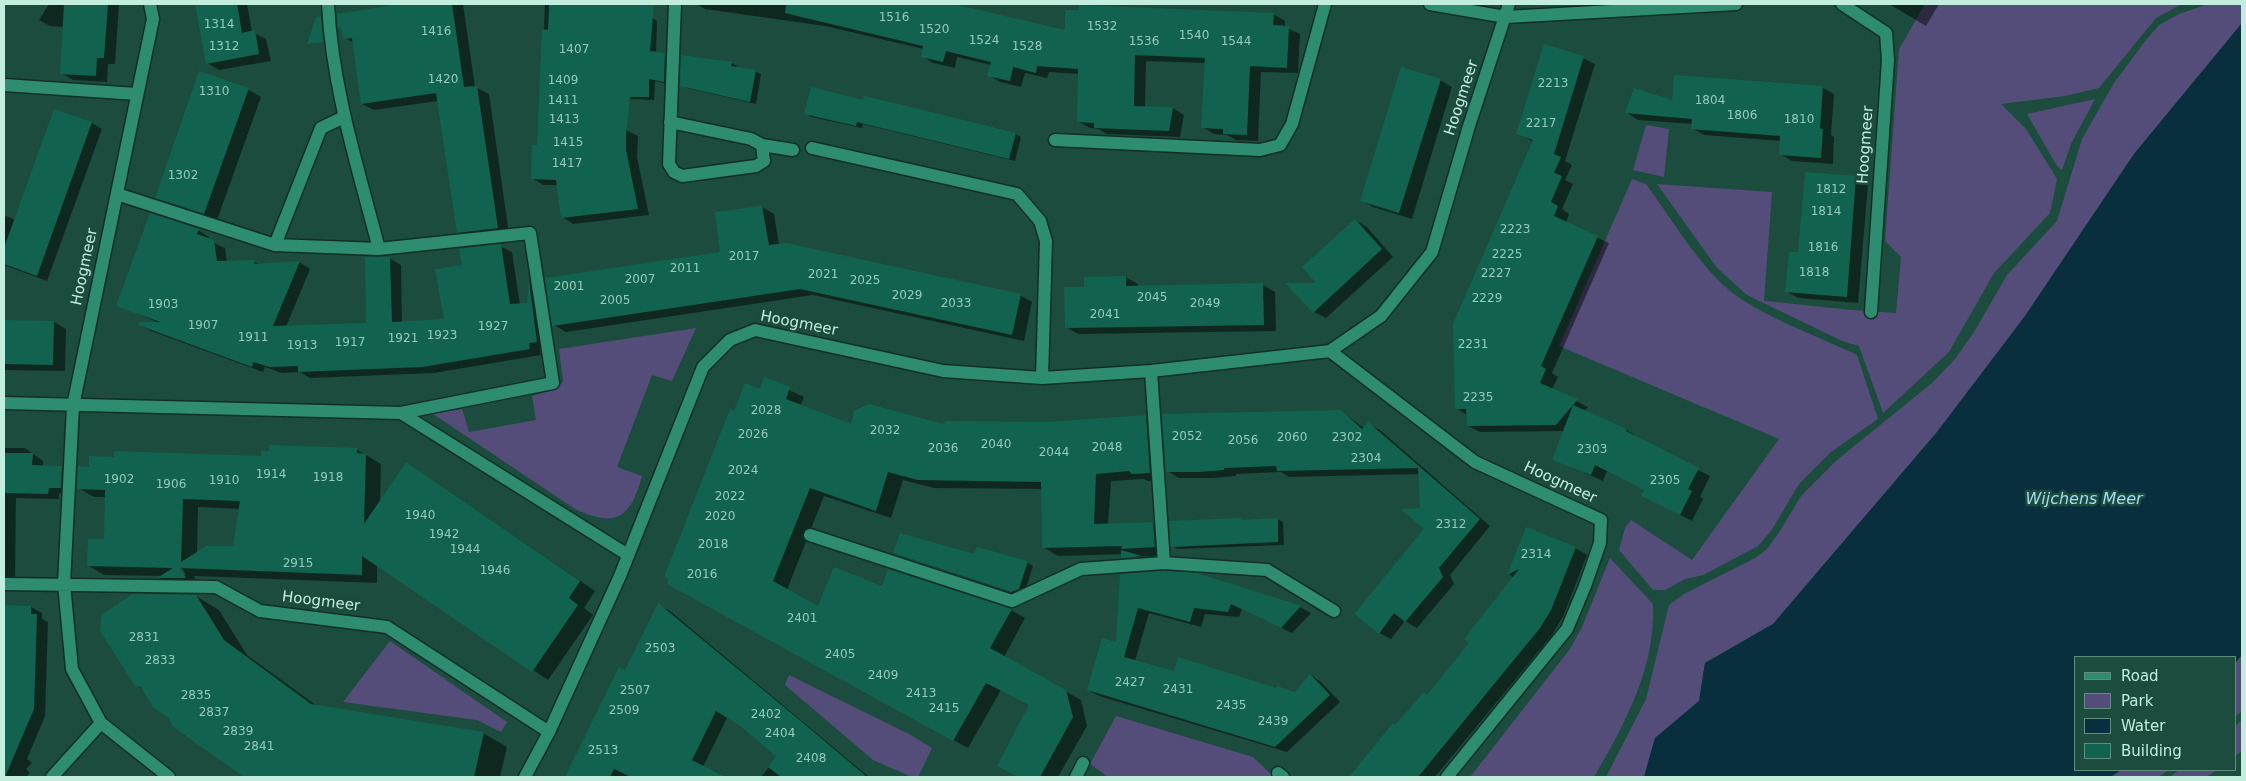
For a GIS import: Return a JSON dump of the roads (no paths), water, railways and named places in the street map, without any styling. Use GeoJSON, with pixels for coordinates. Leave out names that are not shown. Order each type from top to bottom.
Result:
{"type":"FeatureCollection","features":[{"type":"Feature","properties":{"kind":"street","name":"Hoogmeer"},"geometry":{"type":"LineString","coordinates":[[150,4],[153,19],[73,406],[64,584],[72,669],[101,722],[169,777]]}},
{"type":"Feature","properties":{"kind":"street"},"geometry":{"type":"LineString","coordinates":[[328,4],[329,38],[344,117],[379,249]]}},
{"type":"Feature","properties":{"kind":"street"},"geometry":{"type":"LineString","coordinates":[[675,4],[669,164],[674,172],[682,176],[756,166],[764,161],[762,145]]}},
{"type":"Feature","properties":{"kind":"street"},"geometry":{"type":"LineString","coordinates":[[1055,140],[1260,150],[1280,145],[1292,124],[1325,4]]}},
{"type":"Feature","properties":{"kind":"street"},"geometry":{"type":"LineString","coordinates":[[1430,4],[1506,17],[1736,4]]}},
{"type":"Feature","properties":{"kind":"street","name":"Hoogmeer"},"geometry":{"type":"LineString","coordinates":[[525,777],[549,732],[620,576],[703,367],[730,340],[755,330],[944,371],[1042,378],[1151,371],[1330,351],[1381,316],[1432,252],[1469,126],[1509,4]]}},
{"type":"Feature","properties":{"kind":"street","name":"Hoogmeer"},"geometry":{"type":"LineString","coordinates":[[1842,4],[1886,33],[1888,60],[1871,312]]}},
{"type":"Feature","properties":{"kind":"street"},"geometry":{"type":"LineString","coordinates":[[4,85],[137,94]]}},
{"type":"Feature","properties":{"kind":"street"},"geometry":{"type":"LineString","coordinates":[[275,246],[321,128],[344,117]]}},
{"type":"Feature","properties":{"kind":"street"},"geometry":{"type":"LineString","coordinates":[[670,122],[752,139],[762,145],[793,150]]}},
{"type":"Feature","properties":{"kind":"street"},"geometry":{"type":"LineString","coordinates":[[812,148],[1017,194],[1040,221],[1046,241],[1042,378]]}},
{"type":"Feature","properties":{"kind":"street"},"geometry":{"type":"LineString","coordinates":[[4,403],[401,413],[553,383],[530,233],[379,249],[275,246],[117,194]]}},
{"type":"Feature","properties":{"kind":"street","name":"Hoogmeer"},"geometry":{"type":"LineString","coordinates":[[1330,351],[1476,462],[1601,520],[1600,543],[1567,629],[1447,777]]}},
{"type":"Feature","properties":{"kind":"street"},"geometry":{"type":"LineString","coordinates":[[1151,371],[1164,563]]}},
{"type":"Feature","properties":{"kind":"street"},"geometry":{"type":"LineString","coordinates":[[401,413],[628,555]]}},
{"type":"Feature","properties":{"kind":"street"},"geometry":{"type":"LineString","coordinates":[[810,535],[1012,601],[1081,569],[1164,563],[1267,570],[1334,611]]}},
{"type":"Feature","properties":{"kind":"street","name":"Hoogmeer"},"geometry":{"type":"LineString","coordinates":[[4,584],[216,586],[260,611],[388,627],[549,732]]}},
{"type":"Feature","properties":{"kind":"street"},"geometry":{"type":"LineString","coordinates":[[52,777],[101,722]]}},
{"type":"Feature","properties":{"kind":"street"},"geometry":{"type":"LineString","coordinates":[[1076,777],[1083,763]]}},
{"type":"Feature","properties":{"kind":"water","name":"Wijchens Meer"},"geometry":{"type":"Polygon","coordinates":[[[2242,23],[2242,655],[2236,662],[2236,656],[2074,656],[2074,771],[2119,771],[2110,777],[1644,777],[1655,738],[1699,701],[1705,663],[1773,624],[1937,432],[2025,316],[2134,154],[2242,23]]]}}]}
